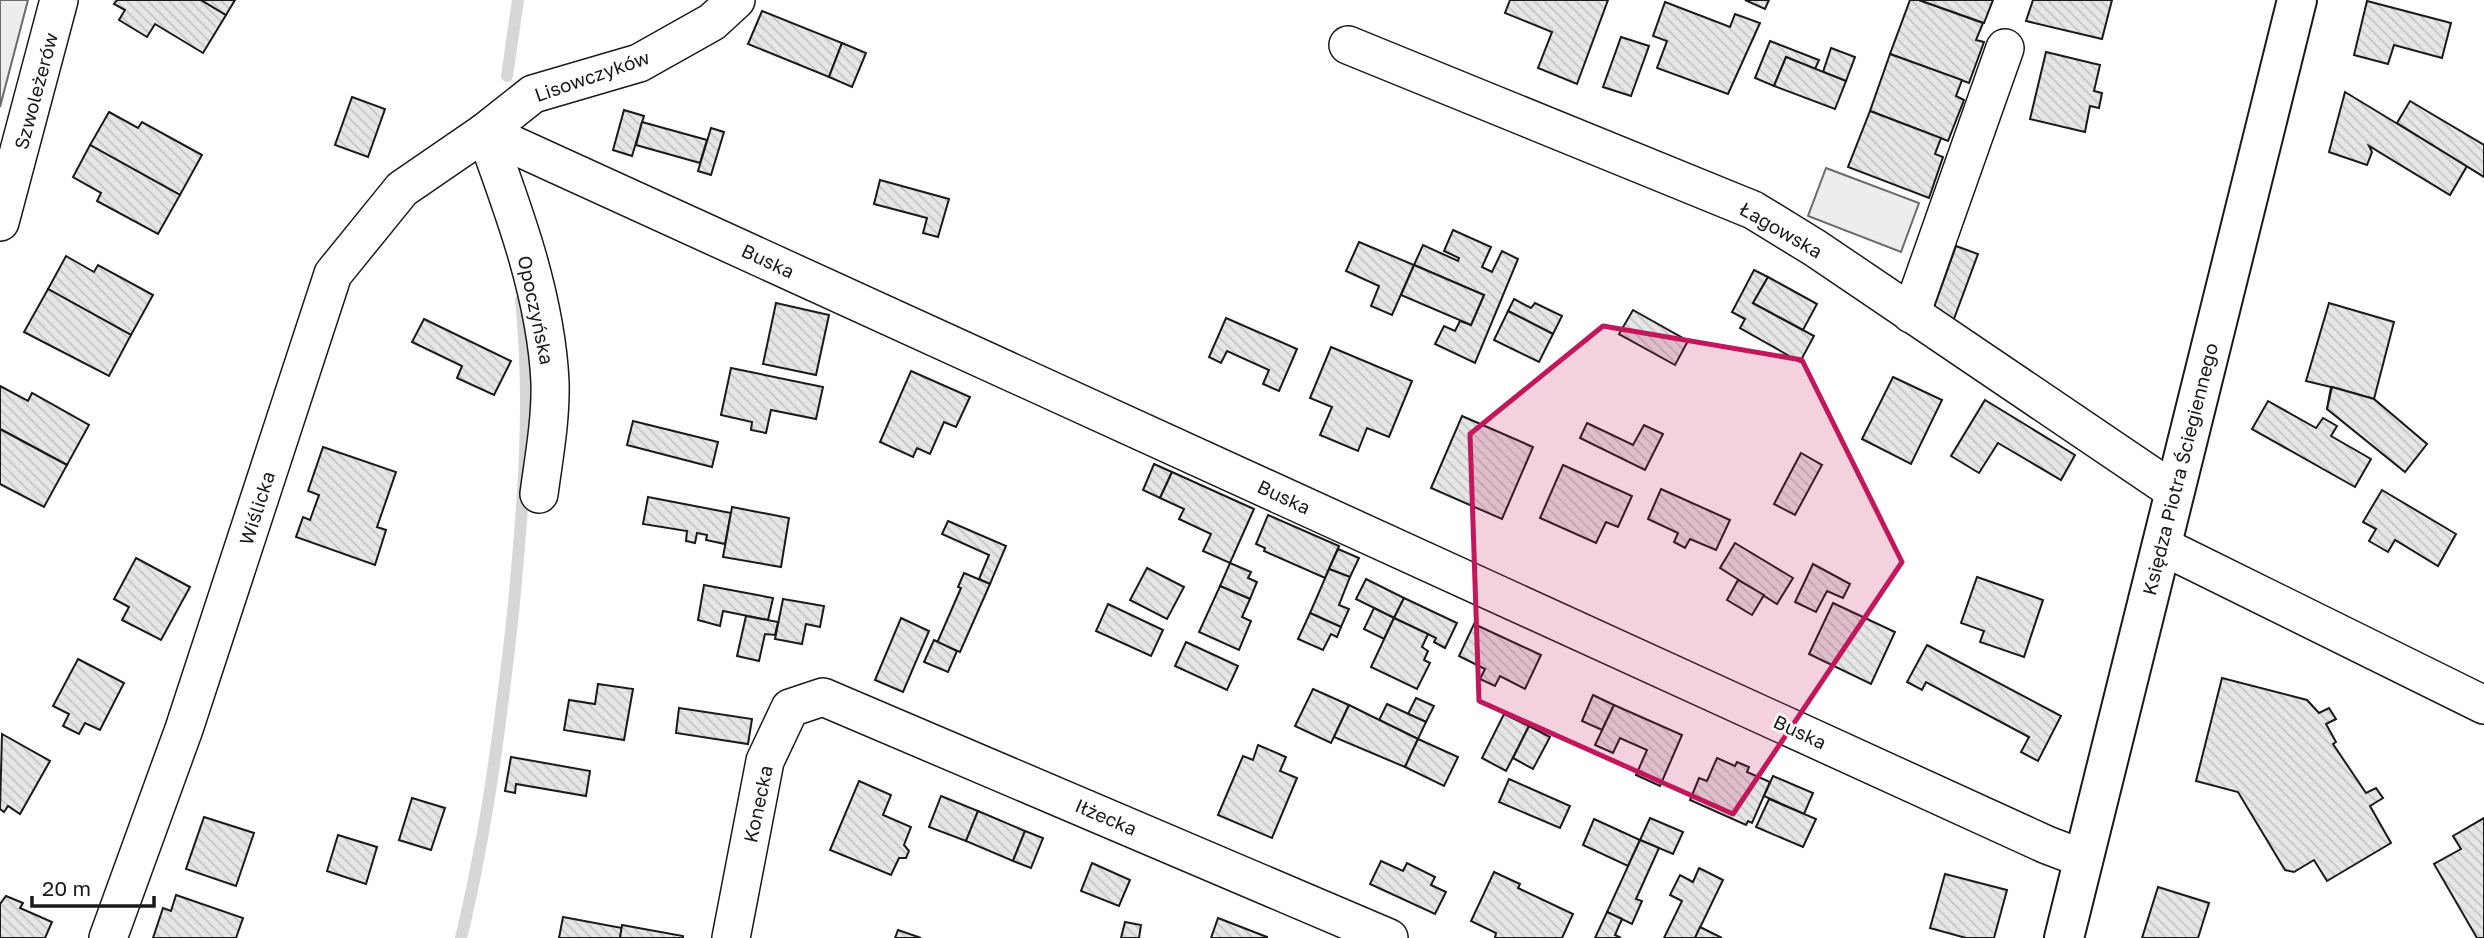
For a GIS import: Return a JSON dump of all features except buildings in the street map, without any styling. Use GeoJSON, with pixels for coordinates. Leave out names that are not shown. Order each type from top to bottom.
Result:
{"type":"FeatureCollection","features":[{"type":"Feature","properties":{"kind":"street","name":"Szwoleżerów"},"geometry":{"type":"LineString","coordinates":[[0,222],[59,0]]}},
{"type":"Feature","properties":{"kind":"street","name":"Lisowczyków"},"geometry":{"type":"LineString","coordinates":[[485,132],[533,94],[639,63],[712,22],[736,0]]}},
{"type":"Feature","properties":{"kind":"street","name":"Księdza Piotra Ściegiennego"},"geometry":{"type":"LineString","coordinates":[[2064,938],[2297,0]]}},
{"type":"Feature","properties":{"kind":"street","name":"Łagowska"},"geometry":{"type":"LineString","coordinates":[[1348,45],[1753,210],[2174,491]]}},
{"type":"Feature","properties":{"kind":"street"},"geometry":{"type":"LineString","coordinates":[[1911,314],[2005,48]]}},
{"type":"Feature","properties":{"kind":"street","name":"Opoczyńska"},"geometry":{"type":"LineString","coordinates":[[485,132],[512,208],[543,325],[550,382],[539,494]]}},
{"type":"Feature","properties":{"kind":"street","name":"Buska"},"geometry":{"type":"LineString","coordinates":[[485,132],[2046,845],[2084,859]]}},
{"type":"Feature","properties":{"kind":"street","name":"Wiślicka"},"geometry":{"type":"LineString","coordinates":[[108,938],[184,729],[333,274],[402,189],[485,132]]}},
{"type":"Feature","properties":{"kind":"street"},"geometry":{"type":"LineString","coordinates":[[2162,546],[2484,705]]}},
{"type":"Feature","properties":{"kind":"street","name":"Konecka"},"geometry":{"type":"LineString","coordinates":[[731,938],[765,761],[790,708],[823,696]]}},
{"type":"Feature","properties":{"kind":"street","name":"Iłżecka"},"geometry":{"type":"LineString","coordinates":[[823,696],[1390,938]]}},
{"type":"Feature","properties":{"kind":"highlighted area"},"geometry":{"type":"Polygon","coordinates":[[[1603,326],[1802,360],[1902,562],[1733,814],[1479,701],[1470,434],[1603,326]]]}},
{"type":"Feature","properties":{"kind":"shaded area"},"geometry":{"type":"Polygon","coordinates":[[[0,0],[28,0],[0,107],[0,0]]]}},
{"type":"Feature","properties":{"kind":"shaded area"},"geometry":{"type":"Polygon","coordinates":[[[1826,168],[1919,203],[1901,252],[1808,216],[1826,168]]]}},
{"type":"Feature","properties":{"kind":"waterway"},"geometry":{"type":"LineString","coordinates":[[507,76],[518,0]]}},
{"type":"Feature","properties":{"kind":"waterway"},"geometry":{"type":"LineString","coordinates":[[461,938],[492,776],[513,613],[523,496],[526,417],[521,300]]}}]}
